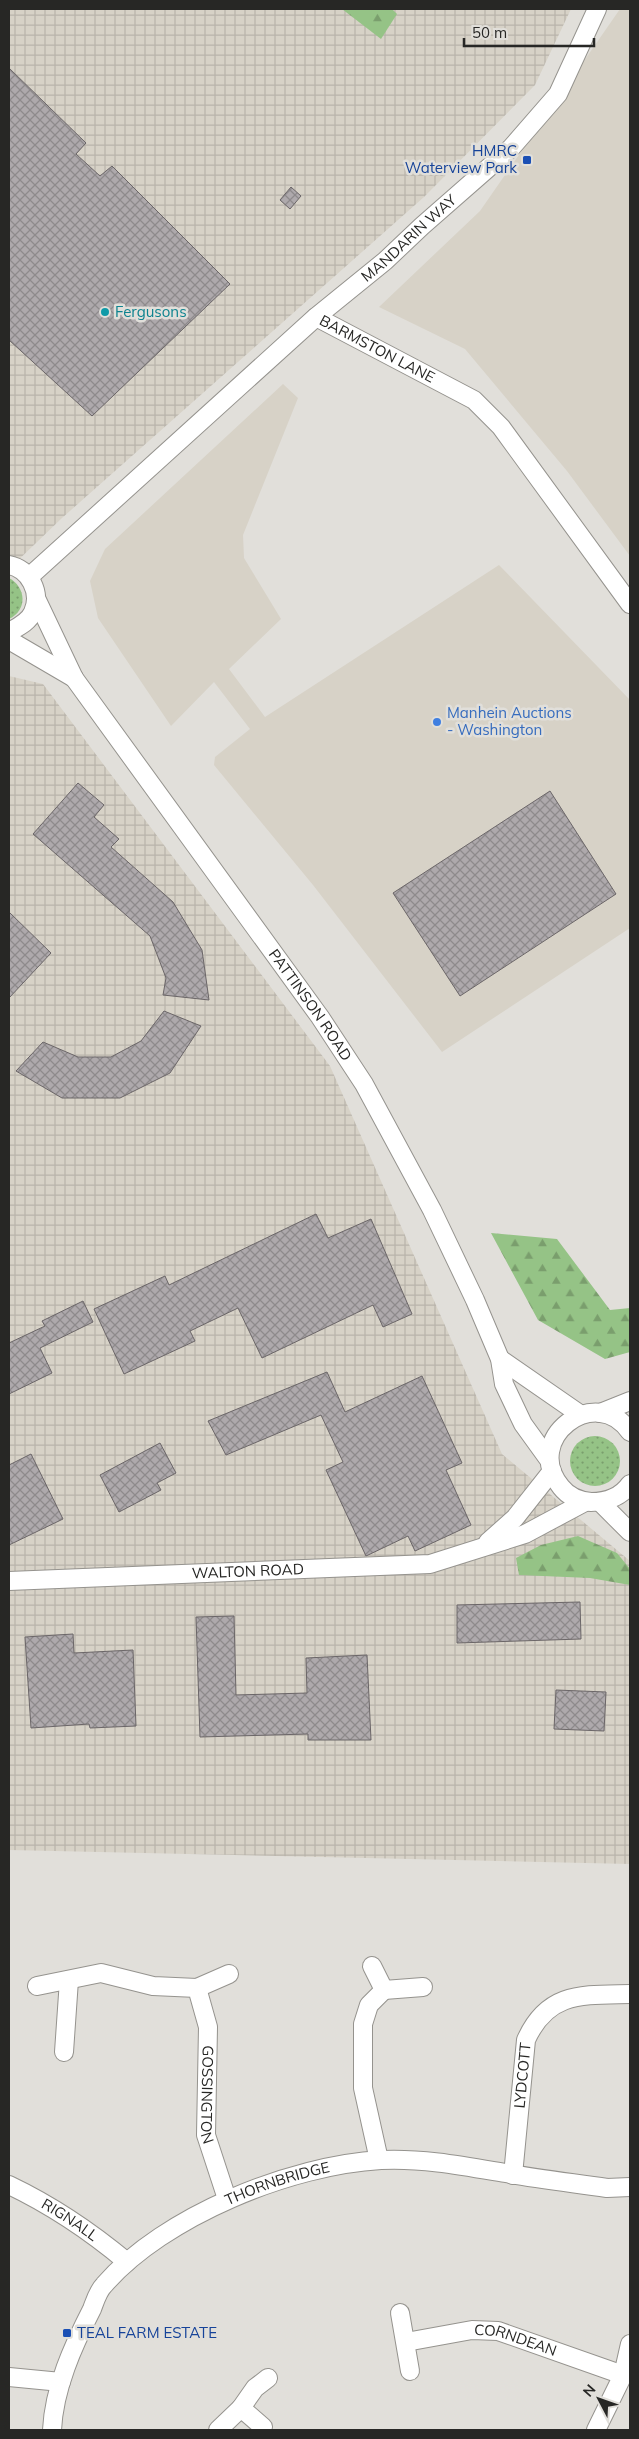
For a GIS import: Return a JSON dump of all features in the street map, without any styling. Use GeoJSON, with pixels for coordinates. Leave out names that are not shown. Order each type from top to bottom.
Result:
{"type":"FeatureCollection","features":[{"type":"Feature","properties":{"kind":"street","name":"MANDARIN WAY"},"geometry":{"type":"LineString","coordinates":[[316,317],[385,261],[530,128],[558,94],[597,9]]}},
{"type":"Feature","properties":{"kind":"street","name":"BARMSTON LANE"},"geometry":{"type":"LineString","coordinates":[[29,577],[316,317],[474,400],[501,427],[630,604]]}},
{"type":"Feature","properties":{"kind":"street"},"geometry":{"type":"LineString","coordinates":[[9,565],[22,571],[29,577]]}},
{"type":"Feature","properties":{"kind":"street","name":"PATTINSON ROAD"},"geometry":{"type":"LineString","coordinates":[[29,577],[34,587],[36,598],[74,678],[314,1009],[364,1084],[432,1210],[475,1300],[500,1359],[504,1384],[523,1424],[564,1491],[592,1502]]}},
{"type":"Feature","properties":{"kind":"street"},"geometry":{"type":"LineString","coordinates":[[9,632],[24,624],[33,612],[36,598]]}},
{"type":"Feature","properties":{"kind":"street","name":"PATTINSON ROAD"},"geometry":{"type":"LineString","coordinates":[[9,640],[74,678]]}},
{"type":"Feature","properties":{"kind":"street"},"geometry":{"type":"LineString","coordinates":[[500,1359],[581,1415]]}},
{"type":"Feature","properties":{"kind":"street"},"geometry":{"type":"LineString","coordinates":[[550,1466],[551,1446],[557,1432],[568,1422],[581,1415],[600,1413],[630,1401]]}},
{"type":"Feature","properties":{"kind":"street"},"geometry":{"type":"LineString","coordinates":[[600,1413],[614,1417],[630,1432]]}},
{"type":"Feature","properties":{"kind":"street","name":"WALTON ROAD"},"geometry":{"type":"LineString","coordinates":[[484,1546],[515,1518],[550,1466]]}},
{"type":"Feature","properties":{"kind":"street","name":"WALTON ROAD"},"geometry":{"type":"LineString","coordinates":[[9,1581],[430,1564],[526,1534],[592,1502],[615,1498],[630,1484]]}},
{"type":"Feature","properties":{"kind":"street"},"geometry":{"type":"LineString","coordinates":[[592,1502],[630,1532]]}},
{"type":"Feature","properties":{"kind":"street"},"geometry":{"type":"LineString","coordinates":[[372,1966],[384,1990]]}},
{"type":"Feature","properties":{"kind":"street"},"geometry":{"type":"LineString","coordinates":[[37,1986],[101,1973],[153,1986],[198,1988],[229,1974]]}},
{"type":"Feature","properties":{"kind":"street"},"geometry":{"type":"LineString","coordinates":[[64,2052],[69,1980]]}},
{"type":"Feature","properties":{"kind":"street"},"geometry":{"type":"LineString","coordinates":[[379,2160],[364,2088],[363,2024],[369,2005],[384,1990],[423,1987]]}},
{"type":"Feature","properties":{"kind":"street","name":"GOSSINGTON"},"geometry":{"type":"LineString","coordinates":[[198,1988],[208,2027],[206,2135],[227,2199]]}},
{"type":"Feature","properties":{"kind":"street","name":"LYDCOTT"},"geometry":{"type":"LineString","coordinates":[[513,2174],[526,2040],[534,2022],[550,2007],[572,1997],[630,1994]]}},
{"type":"Feature","properties":{"kind":"street","name":"THORNBRIDGE"},"geometry":{"type":"LineString","coordinates":[[52,2430],[52,2416],[61,2382],[102,2287],[127,2262],[187,2220],[227,2199],[331,2167],[379,2160],[436,2162],[607,2188],[630,2187]]}},
{"type":"Feature","properties":{"kind":"street","name":"RIGNALL"},"geometry":{"type":"LineString","coordinates":[[9,2185],[46,2203],[88,2230],[127,2262]]}},
{"type":"Feature","properties":{"kind":"street"},"geometry":{"type":"LineString","coordinates":[[400,2313],[410,2371]]}},
{"type":"Feature","properties":{"kind":"street","name":"CORNDEAN"},"geometry":{"type":"LineString","coordinates":[[406,2342],[472,2330],[498,2331],[624,2375]]}},
{"type":"Feature","properties":{"kind":"street"},"geometry":{"type":"LineString","coordinates":[[596,2430],[624,2375],[630,2344]]}},
{"type":"Feature","properties":{"kind":"street"},"geometry":{"type":"LineString","coordinates":[[9,2377],[61,2382]]}},
{"type":"Feature","properties":{"kind":"street"},"geometry":{"type":"LineString","coordinates":[[218,2430],[241,2408],[255,2388],[268,2378]]}},
{"type":"Feature","properties":{"kind":"street"},"geometry":{"type":"LineString","coordinates":[[241,2408],[263,2427]]}},
{"type":"Feature","properties":{"kind":"shaded area"},"geometry":{"type":"Polygon","coordinates":[[[9,9],[571,9],[535,85],[424,197],[62,518],[9,569],[9,9]]]}},
{"type":"Feature","properties":{"kind":"shaded area"},"geometry":{"type":"Polygon","coordinates":[[[620,9],[630,9],[630,556],[567,471],[465,349],[379,307],[480,211],[620,9]]]}},
{"type":"Feature","properties":{"kind":"shaded area","name":"Manhein Auctions - Washington"},"geometry":{"type":"Polygon","coordinates":[[[283,384],[298,398],[243,535],[244,558],[281,619],[229,669],[265,717],[499,565],[630,700],[630,928],[442,1052],[313,885],[214,765],[215,757],[250,729],[214,682],[171,726],[98,618],[90,581],[105,549],[283,384]]]}},
{"type":"Feature","properties":{"kind":"shaded area"},"geometry":{"type":"Polygon","coordinates":[[[9,676],[43,684],[330,1066],[502,1454],[630,1561],[630,1864],[9,1850],[9,676]]]}},
{"type":"Feature","properties":{"kind":"green space"},"geometry":{"type":"Polygon","coordinates":[[[342,9],[392,9],[397,14],[381,39],[342,9]]]}},
{"type":"Feature","properties":{"kind":"green space"},"geometry":{"type":"Polygon","coordinates":[[[9,578],[19,587],[22,604],[15,615],[9,619],[9,578]]]}},
{"type":"Feature","properties":{"kind":"green space"},"geometry":{"type":"Polygon","coordinates":[[[491,1233],[557,1239],[610,1310],[630,1308],[630,1352],[605,1359],[538,1320],[491,1233]]]}},
{"type":"Feature","properties":{"kind":"green space"},"geometry":{"type":"Polygon","coordinates":[[[590,1436],[600,1436],[613,1443],[620,1456],[620,1466],[613,1479],[600,1486],[590,1486],[581,1482],[574,1475],[570,1466],[570,1456],[574,1447],[581,1440],[590,1436]]]}},
{"type":"Feature","properties":{"kind":"green space"},"geometry":{"type":"Polygon","coordinates":[[[578,1536],[617,1553],[630,1569],[630,1585],[590,1578],[519,1575],[516,1558],[541,1545],[578,1536]]]}},
{"type":"Feature","properties":{"kind":"building","name":"Fergusons"},"geometry":{"type":"Polygon","coordinates":[[[9,68],[86,143],[76,154],[100,176],[112,166],[230,284],[92,416],[9,340],[9,68]]]}},
{"type":"Feature","properties":{"kind":"building"},"geometry":{"type":"Polygon","coordinates":[[[291,187],[301,196],[290,209],[280,200],[291,187]]]}},
{"type":"Feature","properties":{"kind":"building"},"geometry":{"type":"Polygon","coordinates":[[[78,783],[104,805],[94,817],[119,839],[111,847],[173,902],[202,950],[209,1000],[163,995],[166,978],[150,936],[33,834],[78,783]]]}},
{"type":"Feature","properties":{"kind":"building"},"geometry":{"type":"Polygon","coordinates":[[[550,791],[616,894],[460,996],[393,893],[550,791]]]}},
{"type":"Feature","properties":{"kind":"building"},"geometry":{"type":"Polygon","coordinates":[[[9,912],[51,953],[9,998],[9,912]]]}},
{"type":"Feature","properties":{"kind":"building"},"geometry":{"type":"Polygon","coordinates":[[[164,1011],[201,1026],[170,1073],[120,1098],[62,1098],[16,1071],[43,1042],[78,1057],[111,1057],[141,1041],[164,1011]]]}},
{"type":"Feature","properties":{"kind":"building"},"geometry":{"type":"Polygon","coordinates":[[[316,1214],[328,1238],[371,1219],[412,1314],[383,1327],[373,1305],[262,1358],[238,1308],[190,1331],[195,1341],[124,1374],[94,1309],[165,1276],[169,1285],[316,1214]]]}},
{"type":"Feature","properties":{"kind":"building"},"geometry":{"type":"Polygon","coordinates":[[[83,1301],[93,1322],[40,1348],[52,1373],[9,1394],[9,1343],[45,1326],[42,1321],[83,1301]]]}},
{"type":"Feature","properties":{"kind":"building"},"geometry":{"type":"Polygon","coordinates":[[[327,1372],[345,1412],[422,1376],[462,1463],[446,1470],[471,1525],[415,1551],[408,1536],[366,1556],[326,1470],[343,1462],[321,1415],[226,1455],[208,1421],[327,1372]]]}},
{"type":"Feature","properties":{"kind":"building"},"geometry":{"type":"Polygon","coordinates":[[[160,1443],[176,1473],[157,1483],[161,1490],[119,1512],[100,1475],[160,1443]]]}},
{"type":"Feature","properties":{"kind":"building"},"geometry":{"type":"Polygon","coordinates":[[[31,1454],[63,1519],[9,1545],[9,1465],[31,1454]]]}},
{"type":"Feature","properties":{"kind":"building"},"geometry":{"type":"Polygon","coordinates":[[[580,1602],[581,1639],[457,1643],[457,1605],[580,1602]]]}},
{"type":"Feature","properties":{"kind":"building"},"geometry":{"type":"Polygon","coordinates":[[[234,1616],[236,1695],[307,1693],[306,1658],[367,1655],[371,1740],[308,1740],[308,1734],[200,1737],[196,1617],[234,1616]]]}},
{"type":"Feature","properties":{"kind":"building"},"geometry":{"type":"Polygon","coordinates":[[[73,1634],[74,1653],[133,1650],[136,1726],[90,1728],[89,1724],[31,1728],[25,1637],[73,1634]]]}},
{"type":"Feature","properties":{"kind":"building"},"geometry":{"type":"Polygon","coordinates":[[[556,1690],[606,1692],[604,1731],[554,1729],[556,1690]]]}},
{"type":"Feature","properties":{"kind":"place","name":"HMRC Waterview Park"},"geometry":{"type":"Point","coordinates":[527,160]}},
{"type":"Feature","properties":{"kind":"place","name":"Fergusons"},"geometry":{"type":"Point","coordinates":[105,312]}},
{"type":"Feature","properties":{"kind":"place","name":"Manhein Auctions - Washington"},"geometry":{"type":"Point","coordinates":[437,722]}},
{"type":"Feature","properties":{"kind":"place","name":"TEAL FARM ESTATE"},"geometry":{"type":"Point","coordinates":[67,2333]}}]}
